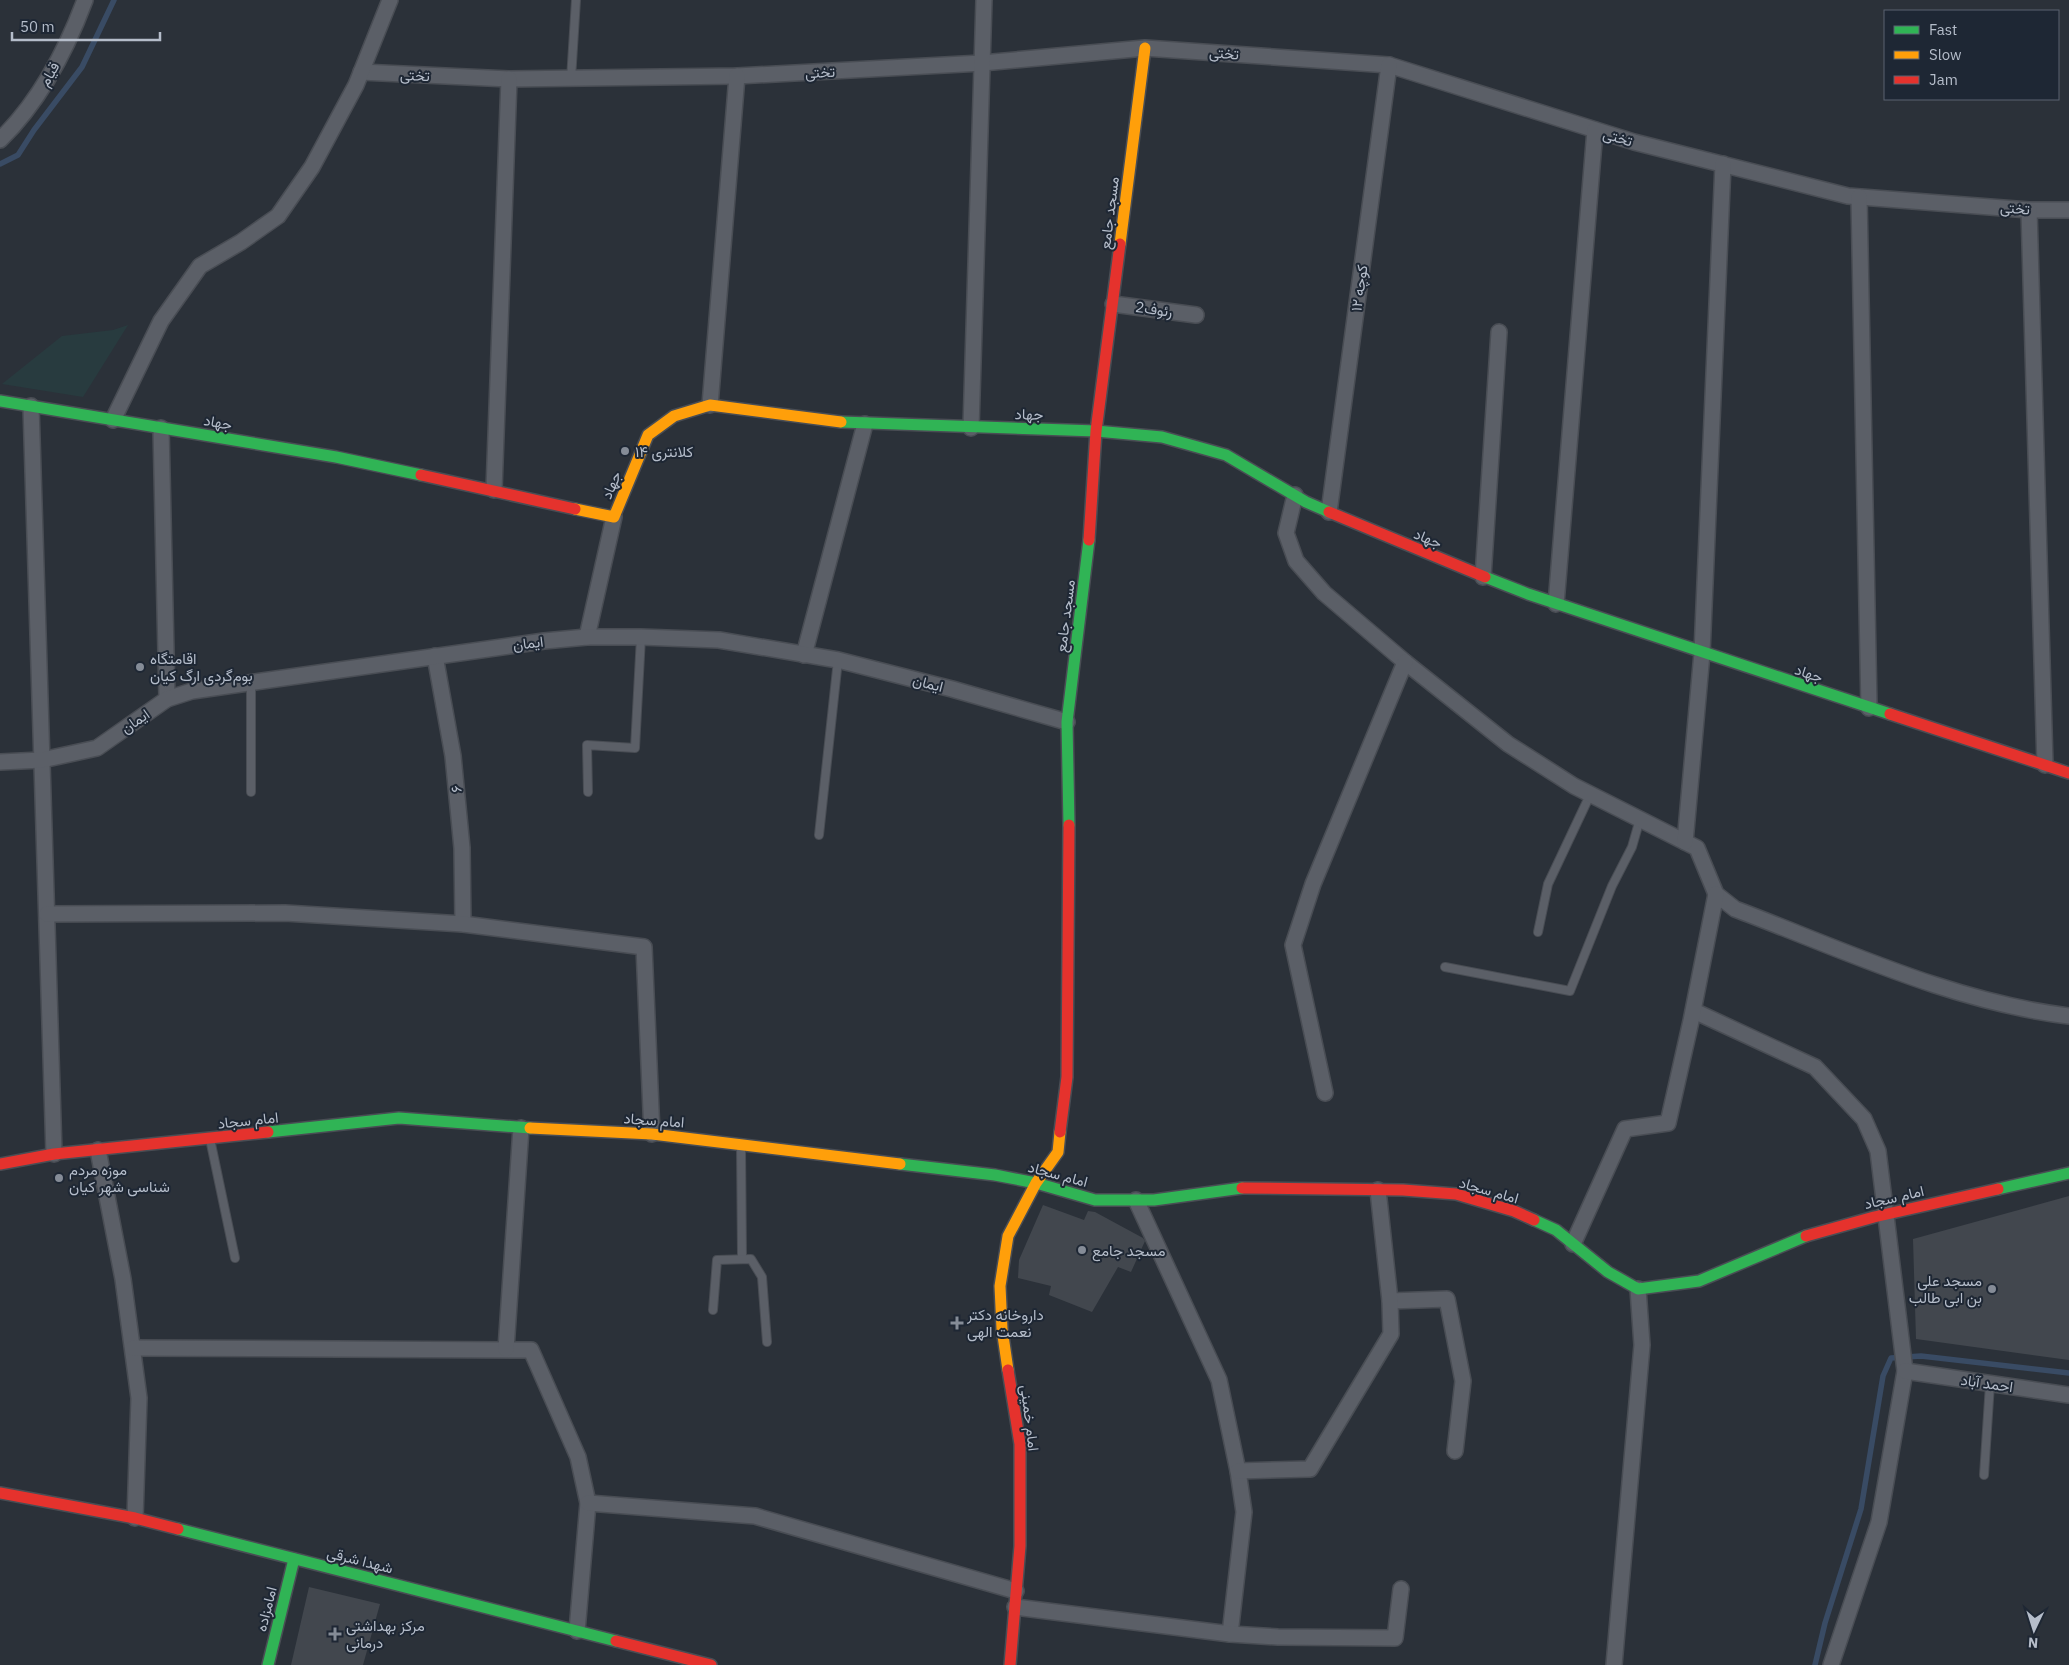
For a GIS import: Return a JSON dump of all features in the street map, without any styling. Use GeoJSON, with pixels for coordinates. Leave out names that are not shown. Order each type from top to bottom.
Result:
{"type":"FeatureCollection","features":[{"type":"Feature","properties":{"kind":"street","name":"قیام"},"geometry":{"type":"LineString","coordinates":[[0,140],[16,124],[51,73],[85,0]]}},
{"type":"Feature","properties":{"kind":"street"},"geometry":{"type":"LineString","coordinates":[[113,420],[162,321],[200,266],[241,242],[278,216],[312,167],[361,72],[390,0]]}},
{"type":"Feature","properties":{"kind":"street"},"geometry":{"type":"LineString","coordinates":[[971,428],[984,0]]}},
{"type":"Feature","properties":{"kind":"street","name":"تختی"},"geometry":{"type":"LineString","coordinates":[[361,72],[509,79],[737,76],[982,63],[1146,48],[1389,64],[1634,142],[1848,196],[2029,210],[2069,210]]}},
{"type":"Feature","properties":{"kind":"street","name":"مسجد جامع"},"geometry":{"type":"LineString","coordinates":[[1036,1183],[1058,1152],[1067,1077],[1070,872],[1067,722],[1087,565],[1096,431],[1146,48]]}},
{"type":"Feature","properties":{"kind":"street","name":"کوچه ۱۲"},"geometry":{"type":"LineString","coordinates":[[1329,512],[1389,64]]}},
{"type":"Feature","properties":{"kind":"street"},"geometry":{"type":"LineString","coordinates":[[710,405],[737,76]]}},
{"type":"Feature","properties":{"kind":"street"},"geometry":{"type":"LineString","coordinates":[[494,490],[509,79]]}},
{"type":"Feature","properties":{"kind":"street"},"geometry":{"type":"LineString","coordinates":[[1556,604],[1595,130]]}},
{"type":"Feature","properties":{"kind":"street"},"geometry":{"type":"LineString","coordinates":[[1685,842],[1702,653],[1723,164]]}},
{"type":"Feature","properties":{"kind":"street"},"geometry":{"type":"LineString","coordinates":[[1859,197],[1869,708]]}},
{"type":"Feature","properties":{"kind":"street"},"geometry":{"type":"LineString","coordinates":[[2029,210],[2045,765]]}},
{"type":"Feature","properties":{"kind":"street","name":"رئوف2"},"geometry":{"type":"LineString","coordinates":[[1113,304],[1196,315]]}},
{"type":"Feature","properties":{"kind":"street"},"geometry":{"type":"LineString","coordinates":[[1484,577],[1499,332]]}},
{"type":"Feature","properties":{"kind":"street","name":"جهاد"},"geometry":{"type":"LineString","coordinates":[[0,401],[336,457],[614,517],[648,435],[674,416],[710,405],[846,423],[1096,431],[1162,437],[1226,456],[1329,512],[1484,577],[1556,604],[2069,773]]}},
{"type":"Feature","properties":{"kind":"street"},"geometry":{"type":"LineString","coordinates":[[31,406],[54,1154]]}},
{"type":"Feature","properties":{"kind":"street"},"geometry":{"type":"LineString","coordinates":[[804,655],[865,424]]}},
{"type":"Feature","properties":{"kind":"street"},"geometry":{"type":"LineString","coordinates":[[161,428],[167,699]]}},
{"type":"Feature","properties":{"kind":"street"},"geometry":{"type":"LineString","coordinates":[[1295,495],[1286,533],[1296,561],[1324,593],[1405,662],[1508,744],[1590,795],[1697,848],[1716,894],[1735,910],[1894,972],[1984,999],[2069,1016]]}},
{"type":"Feature","properties":{"kind":"street"},"geometry":{"type":"LineString","coordinates":[[587,637],[614,517]]}},
{"type":"Feature","properties":{"kind":"street","name":"ایمان"},"geometry":{"type":"LineString","coordinates":[[0,762],[42,760],[97,748],[167,699],[192,691],[435,656],[587,637],[719,640],[838,660],[952,689],[1067,722]]}},
{"type":"Feature","properties":{"kind":"street","name":"۶"},"geometry":{"type":"LineString","coordinates":[[435,656],[452,756],[462,848],[463,924]]}},
{"type":"Feature","properties":{"kind":"street"},"geometry":{"type":"LineString","coordinates":[[1326,1093],[1293,945],[1313,884],[1405,662]]}},
{"type":"Feature","properties":{"kind":"street"},"geometry":{"type":"LineString","coordinates":[[1573,1244],[1625,1130],[1668,1123],[1694,1011],[1716,894]]}},
{"type":"Feature","properties":{"kind":"street"},"geometry":{"type":"LineString","coordinates":[[47,914],[285,913],[463,924],[644,947],[652,1134]]}},
{"type":"Feature","properties":{"kind":"street"},"geometry":{"type":"LineString","coordinates":[[1694,1011],[1815,1067],[1864,1119],[1878,1151],[1905,1371],[1879,1522],[1831,1665]]}},
{"type":"Feature","properties":{"kind":"street","name":"امام سجاد"},"geometry":{"type":"LineString","coordinates":[[0,1164],[54,1154],[399,1118],[521,1128],[652,1134],[930,1166],[995,1174],[1036,1183],[1095,1200],[1154,1200],[1252,1187],[1456,1194],[1514,1211],[1556,1230],[1608,1272],[1638,1289],[1699,1281],[1798,1238],[1887,1214],[2069,1173]]}},
{"type":"Feature","properties":{"kind":"street"},"geometry":{"type":"LineString","coordinates":[[506,1349],[521,1128]]}},
{"type":"Feature","properties":{"kind":"street"},"geometry":{"type":"LineString","coordinates":[[98,1150],[123,1279],[139,1398],[134,1518]]}},
{"type":"Feature","properties":{"kind":"street","name":"امام خمینی"},"geometry":{"type":"LineString","coordinates":[[1010,1665],[1020,1546],[1020,1444],[1002,1329],[1000,1286],[1008,1236],[1036,1183]]}},
{"type":"Feature","properties":{"kind":"street"},"geometry":{"type":"LineString","coordinates":[[1238,1471],[1310,1469],[1391,1334],[1390,1302],[1378,1190]]}},
{"type":"Feature","properties":{"kind":"street"},"geometry":{"type":"LineString","coordinates":[[1136,1200],[1218,1380],[1238,1471],[1244,1512],[1230,1634]]}},
{"type":"Feature","properties":{"kind":"street"},"geometry":{"type":"LineString","coordinates":[[1614,1665],[1642,1345],[1638,1289]]}},
{"type":"Feature","properties":{"kind":"street"},"geometry":{"type":"LineString","coordinates":[[1390,1302],[1447,1299],[1463,1381],[1455,1451]]}},
{"type":"Feature","properties":{"kind":"street"},"geometry":{"type":"LineString","coordinates":[[133,1348],[531,1350],[578,1457],[588,1502],[577,1630]]}},
{"type":"Feature","properties":{"kind":"street","name":"احمد آباد"},"geometry":{"type":"LineString","coordinates":[[1905,1371],[2069,1395]]}},
{"type":"Feature","properties":{"kind":"street","name":"شهدا شرقی"},"geometry":{"type":"LineString","coordinates":[[0,1492],[134,1518],[711,1665]]}},
{"type":"Feature","properties":{"kind":"street"},"geometry":{"type":"LineString","coordinates":[[588,1502],[755,1516],[1016,1592]]}},
{"type":"Feature","properties":{"kind":"street","name":"امامزاده"},"geometry":{"type":"LineString","coordinates":[[268,1665],[294,1559]]}},
{"type":"Feature","properties":{"kind":"street"},"geometry":{"type":"LineString","coordinates":[[1015,1608],[1230,1634],[1278,1637],[1395,1638],[1401,1589]]}},
{"type":"Feature","properties":{"kind":"lane"},"geometry":{"type":"LineString","coordinates":[[571,79],[576,0]]}},
{"type":"Feature","properties":{"kind":"lane"},"geometry":{"type":"LineString","coordinates":[[588,792],[587,745],[635,748],[641,637]]}},
{"type":"Feature","properties":{"kind":"lane"},"geometry":{"type":"LineString","coordinates":[[819,835],[838,660]]}},
{"type":"Feature","properties":{"kind":"lane"},"geometry":{"type":"LineString","coordinates":[[251,682],[251,792]]}},
{"type":"Feature","properties":{"kind":"lane"},"geometry":{"type":"LineString","coordinates":[[1538,932],[1548,884],[1590,795]]}},
{"type":"Feature","properties":{"kind":"lane"},"geometry":{"type":"LineString","coordinates":[[1445,967],[1570,991],[1612,886],[1632,846],[1640,819]]}},
{"type":"Feature","properties":{"kind":"lane"},"geometry":{"type":"LineString","coordinates":[[210,1139],[235,1258]]}},
{"type":"Feature","properties":{"kind":"lane"},"geometry":{"type":"LineString","coordinates":[[741,1144],[742,1258]]}},
{"type":"Feature","properties":{"kind":"lane"},"geometry":{"type":"LineString","coordinates":[[713,1310],[717,1260],[750,1259],[762,1277],[767,1342]]}},
{"type":"Feature","properties":{"kind":"lane"},"geometry":{"type":"LineString","coordinates":[[1984,1475],[1990,1384]]}},
{"type":"Feature","properties":{"kind":"green space"},"geometry":{"type":"Polygon","coordinates":[[[128,325],[83,397],[2,384],[62,336],[113,330],[128,325]]]}},
{"type":"Feature","properties":{"kind":"building","name":"مسجد علی بن ابی طالب"},"geometry":{"type":"Polygon","coordinates":[[[2069,1196],[2069,1360],[1916,1339],[1913,1239],[2069,1196]]]}},
{"type":"Feature","properties":{"kind":"building","name":"مسجد جامع"},"geometry":{"type":"Polygon","coordinates":[[[1043,1205],[1084,1220],[1088,1211],[1095,1212],[1143,1238],[1145,1241],[1131,1272],[1118,1267],[1092,1312],[1049,1295],[1051,1286],[1018,1278],[1019,1260],[1043,1205]]]}},
{"type":"Feature","properties":{"kind":"building","name":"مرکز بهداشتی درمانی"},"geometry":{"type":"Polygon","coordinates":[[[309,1587],[380,1604],[363,1665],[291,1665],[309,1587]]]}},
{"type":"Feature","properties":{"kind":"waterway"},"geometry":{"type":"LineString","coordinates":[[0,164],[18,155],[34,130],[82,67],[114,0]]}},
{"type":"Feature","properties":{"kind":"waterway"},"geometry":{"type":"LineString","coordinates":[[1815,1665],[1825,1623],[1861,1509],[1883,1376],[1891,1358],[1921,1356],[2069,1373]]}},
{"type":"Feature","properties":{"kind":"traffic: fast"},"geometry":{"type":"LineString","coordinates":[[0,401],[336,457],[421,475]]}},
{"type":"Feature","properties":{"kind":"traffic: fast"},"geometry":{"type":"LineString","coordinates":[[841,422],[1096,431],[1162,437],[1226,455],[1306,502],[1329,512]]}},
{"type":"Feature","properties":{"kind":"traffic: fast"},"geometry":{"type":"LineString","coordinates":[[1069,825],[1067,722],[1089,540]]}},
{"type":"Feature","properties":{"kind":"traffic: fast"},"geometry":{"type":"LineString","coordinates":[[1485,577],[1528,594],[1890,714]]}},
{"type":"Feature","properties":{"kind":"traffic: fast"},"geometry":{"type":"LineString","coordinates":[[268,1132],[399,1118],[530,1128]]}},
{"type":"Feature","properties":{"kind":"traffic: fast"},"geometry":{"type":"LineString","coordinates":[[900,1164],[995,1175],[1036,1183],[1095,1200],[1154,1200],[1242,1188]]}},
{"type":"Feature","properties":{"kind":"traffic: fast"},"geometry":{"type":"LineString","coordinates":[[1998,1189],[2069,1173]]}},
{"type":"Feature","properties":{"kind":"traffic: fast"},"geometry":{"type":"LineString","coordinates":[[1534,1220],[1556,1230],[1608,1272],[1638,1289],[1699,1281],[1806,1236]]}},
{"type":"Feature","properties":{"kind":"traffic: fast"},"geometry":{"type":"LineString","coordinates":[[178,1529],[616,1641]]}},
{"type":"Feature","properties":{"kind":"traffic: fast"},"geometry":{"type":"LineString","coordinates":[[268,1665],[294,1559]]}},
{"type":"Feature","properties":{"kind":"traffic: slow"},"geometry":{"type":"LineString","coordinates":[[1120,244],[1145,48]]}},
{"type":"Feature","properties":{"kind":"traffic: slow"},"geometry":{"type":"LineString","coordinates":[[575,509],[614,517],[648,435],[674,416],[710,405],[841,422]]}},
{"type":"Feature","properties":{"kind":"traffic: slow"},"geometry":{"type":"LineString","coordinates":[[530,1128],[652,1134],[900,1164]]}},
{"type":"Feature","properties":{"kind":"traffic: slow"},"geometry":{"type":"LineString","coordinates":[[1008,1370],[1002,1329],[1000,1286],[1008,1236],[1036,1183],[1058,1152],[1060,1132]]}},
{"type":"Feature","properties":{"kind":"traffic: jam"},"geometry":{"type":"LineString","coordinates":[[1089,540],[1096,431],[1120,244]]}},
{"type":"Feature","properties":{"kind":"traffic: jam"},"geometry":{"type":"LineString","coordinates":[[421,475],[575,509]]}},
{"type":"Feature","properties":{"kind":"traffic: jam"},"geometry":{"type":"LineString","coordinates":[[1329,512],[1485,577]]}},
{"type":"Feature","properties":{"kind":"traffic: jam"},"geometry":{"type":"LineString","coordinates":[[1890,714],[2069,773]]}},
{"type":"Feature","properties":{"kind":"traffic: jam"},"geometry":{"type":"LineString","coordinates":[[1060,1132],[1067,1077],[1069,825]]}},
{"type":"Feature","properties":{"kind":"traffic: jam"},"geometry":{"type":"LineString","coordinates":[[0,1164],[54,1154],[268,1132]]}},
{"type":"Feature","properties":{"kind":"traffic: jam"},"geometry":{"type":"LineString","coordinates":[[1242,1188],[1403,1190],[1456,1194],[1514,1211],[1534,1220]]}},
{"type":"Feature","properties":{"kind":"traffic: jam"},"geometry":{"type":"LineString","coordinates":[[1806,1236],[1874,1217],[1998,1189]]}},
{"type":"Feature","properties":{"kind":"traffic: jam"},"geometry":{"type":"LineString","coordinates":[[1008,1370],[1020,1444],[1020,1546],[1010,1665]]}},
{"type":"Feature","properties":{"kind":"traffic: jam"},"geometry":{"type":"LineString","coordinates":[[0,1493],[135,1518],[178,1529]]}},
{"type":"Feature","properties":{"kind":"traffic: jam"},"geometry":{"type":"LineString","coordinates":[[616,1641],[711,1665]]}},
{"type":"Feature","properties":{"kind":"place","name":"کلانتری ۱۴"},"geometry":{"type":"Point","coordinates":[625,451]}},
{"type":"Feature","properties":{"kind":"place","name":"اقامتگاه بوم‌گردی ارگ کیان"},"geometry":{"type":"Point","coordinates":[140,667]}},
{"type":"Feature","properties":{"kind":"place","name":"موزه مردم شناسی شهر کیان"},"geometry":{"type":"Point","coordinates":[59,1178]}},
{"type":"Feature","properties":{"kind":"place","name":"مسجد جامع"},"geometry":{"type":"Point","coordinates":[1082,1250]}},
{"type":"Feature","properties":{"kind":"place","name":"مسجد علی بن ابی طالب"},"geometry":{"type":"Point","coordinates":[1992,1289]}},
{"type":"Feature","properties":{"kind":"place","name":"داروخانه دکتر نعمت الهی"},"geometry":{"type":"Point","coordinates":[957,1323]}},
{"type":"Feature","properties":{"kind":"place","name":"مرکز بهداشتی درمانی"},"geometry":{"type":"Point","coordinates":[335,1634]}}]}
